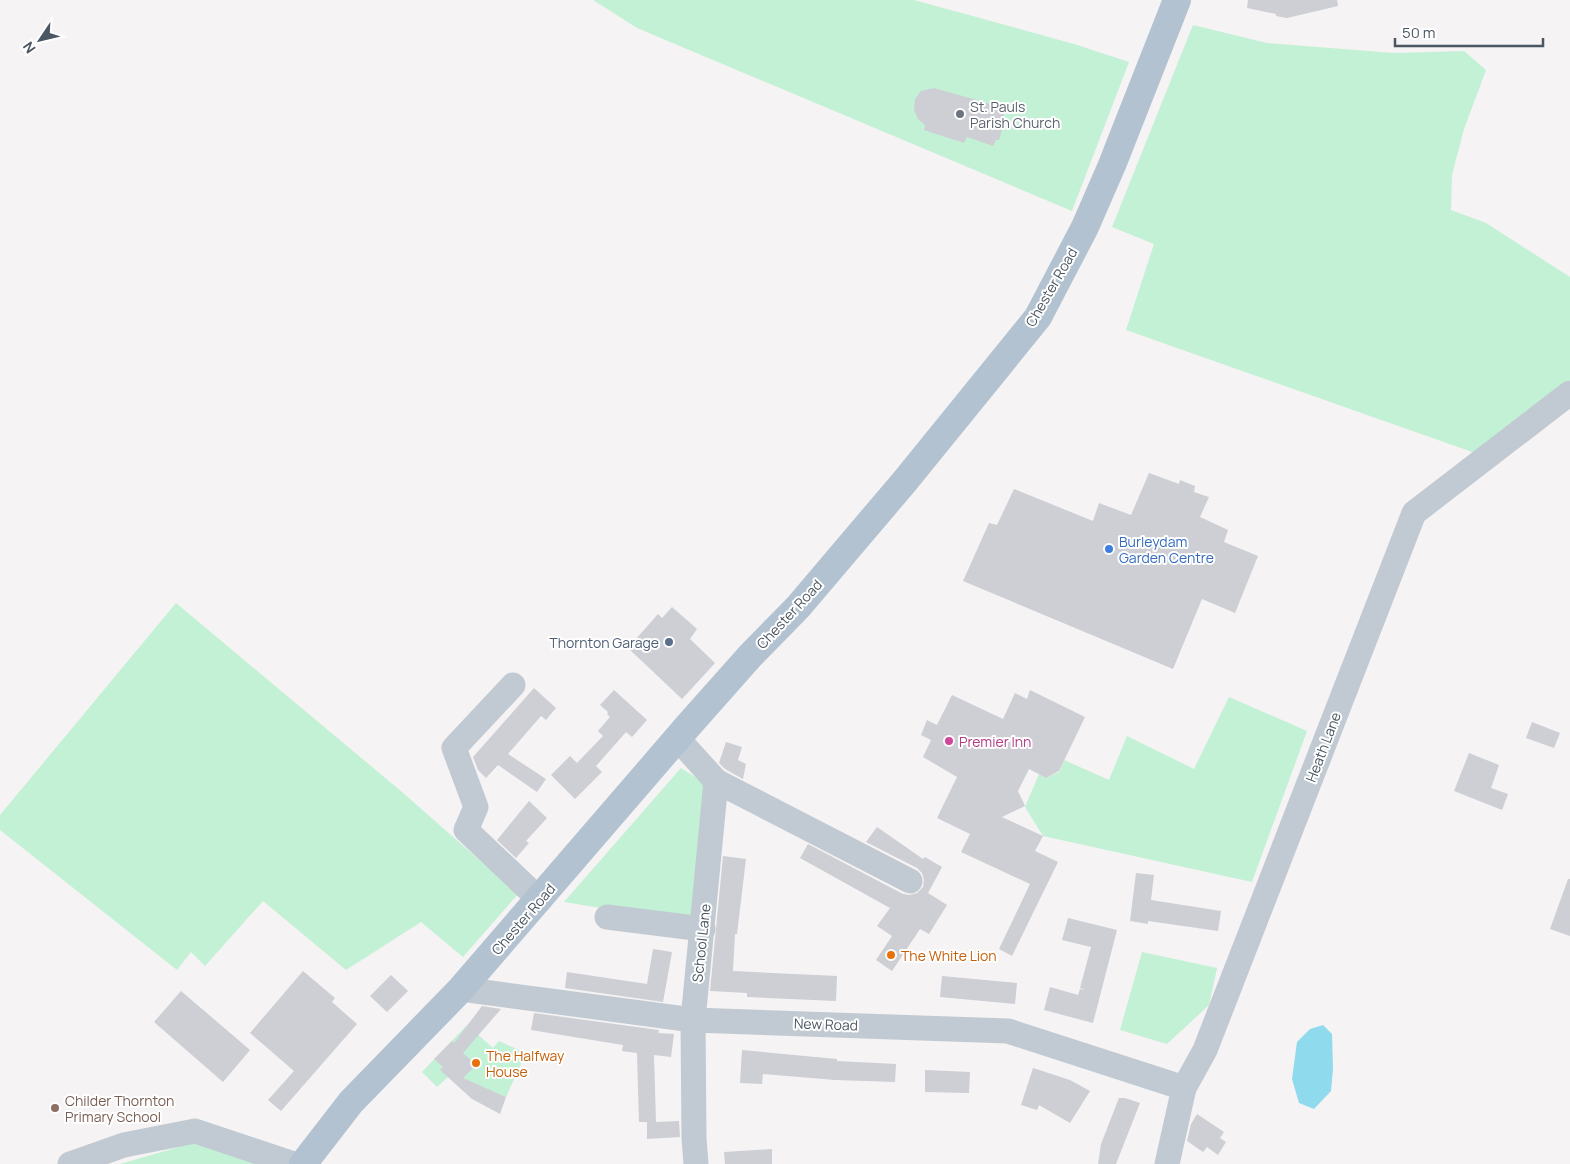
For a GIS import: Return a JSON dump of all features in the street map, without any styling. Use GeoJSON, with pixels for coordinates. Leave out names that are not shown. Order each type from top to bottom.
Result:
{"type":"FeatureCollection","features":[{"type":"Feature","properties":{"kind":"main road","name":"Chester Road"},"geometry":{"type":"LineString","coordinates":[[304,1164],[351,1102],[461,990],[677,738],[750,656],[798,607],[1038,317],[1085,226],[1112,166],[1178,0]]}},
{"type":"Feature","properties":{"kind":"street","name":"Heath Lane"},"geometry":{"type":"LineString","coordinates":[[1167,1164],[1184,1088],[1205,1050],[1414,513],[1570,393]]}},
{"type":"Feature","properties":{"kind":"street"},"geometry":{"type":"LineString","coordinates":[[512,685],[454,748],[476,807],[466,830],[540,900]]}},
{"type":"Feature","properties":{"kind":"street"},"geometry":{"type":"LineString","coordinates":[[677,738],[716,782],[910,881]]}},
{"type":"Feature","properties":{"kind":"street","name":"School Lane"},"geometry":{"type":"LineString","coordinates":[[696,1164],[693,1020],[716,782]]}},
{"type":"Feature","properties":{"kind":"street"},"geometry":{"type":"LineString","coordinates":[[607,916],[703,929]]}},
{"type":"Feature","properties":{"kind":"street","name":"New Road"},"geometry":{"type":"LineString","coordinates":[[461,990],[693,1020],[1008,1031],[1184,1088]]}},
{"type":"Feature","properties":{"kind":"street"},"geometry":{"type":"LineString","coordinates":[[70,1164],[124,1145],[195,1131],[294,1164]]}},
{"type":"Feature","properties":{"kind":"green space"},"geometry":{"type":"Polygon","coordinates":[[[593,0],[914,0],[1074,44],[1129,62],[1072,211],[637,28],[593,0]]]}},
{"type":"Feature","properties":{"kind":"green space"},"geometry":{"type":"Polygon","coordinates":[[[1193,25],[1267,43],[1394,53],[1464,51],[1486,70],[1464,129],[1452,175],[1451,210],[1486,223],[1570,277],[1570,380],[1475,453],[1126,330],[1154,244],[1112,227],[1193,25]]]}},
{"type":"Feature","properties":{"kind":"green space"},"geometry":{"type":"Polygon","coordinates":[[[176,603],[402,792],[518,894],[463,957],[421,922],[346,970],[263,901],[205,966],[191,952],[177,970],[0,830],[0,815],[176,603]]]}},
{"type":"Feature","properties":{"kind":"green space"},"geometry":{"type":"Polygon","coordinates":[[[1229,697],[1307,731],[1252,882],[1043,836],[1025,807],[1039,774],[1046,778],[1059,772],[1064,760],[1109,780],[1127,736],[1194,769],[1229,697]]]}},
{"type":"Feature","properties":{"kind":"green space"},"geometry":{"type":"Polygon","coordinates":[[[681,768],[708,785],[693,923],[564,902],[681,768]]]}},
{"type":"Feature","properties":{"kind":"green space"},"geometry":{"type":"Polygon","coordinates":[[[1142,952],[1217,968],[1209,1005],[1167,1044],[1120,1030],[1142,952]]]}},
{"type":"Feature","properties":{"kind":"green space","name":"The Halfway House"},"geometry":{"type":"Polygon","coordinates":[[[467,1025],[493,1048],[499,1041],[526,1053],[506,1097],[448,1077],[437,1087],[422,1072],[467,1025]]]}},
{"type":"Feature","properties":{"kind":"green space"},"geometry":{"type":"Polygon","coordinates":[[[203,1140],[266,1164],[120,1164],[203,1140]]]}},
{"type":"Feature","properties":{"kind":"water"},"geometry":{"type":"Polygon","coordinates":[[[1323,1025],[1332,1034],[1333,1069],[1331,1091],[1314,1109],[1299,1103],[1292,1079],[1297,1042],[1310,1029],[1323,1025]]]}},
{"type":"Feature","properties":{"kind":"building"},"geometry":{"type":"Polygon","coordinates":[[[1248,0],[1337,0],[1338,6],[1287,18],[1247,8],[1248,0]]]}},
{"type":"Feature","properties":{"kind":"building","name":"St. Pauls Parish Church"},"geometry":{"type":"Polygon","coordinates":[[[934,88],[1005,108],[1003,118],[1005,119],[999,140],[996,140],[993,146],[967,137],[964,143],[924,130],[925,125],[918,119],[914,110],[915,99],[921,91],[934,88]]]}},
{"type":"Feature","properties":{"kind":"building"},"geometry":{"type":"Polygon","coordinates":[[[1149,473],[1179,484],[1180,480],[1195,486],[1194,492],[1209,497],[1200,517],[1228,530],[1224,542],[1258,556],[1235,613],[1202,599],[1173,669],[963,581],[989,523],[997,525],[1014,489],[1093,521],[1099,503],[1131,515],[1149,473]]]}},
{"type":"Feature","properties":{"kind":"building"},"geometry":{"type":"Polygon","coordinates":[[[672,607],[697,629],[690,639],[715,663],[682,699],[628,648],[658,614],[662,618],[672,607]]]}},
{"type":"Feature","properties":{"kind":"building"},"geometry":{"type":"Polygon","coordinates":[[[534,688],[556,708],[546,720],[541,716],[508,754],[546,779],[537,792],[498,765],[486,778],[478,770],[473,757],[534,688]]]}},
{"type":"Feature","properties":{"kind":"building"},"geometry":{"type":"Polygon","coordinates":[[[614,690],[647,720],[632,737],[626,732],[596,766],[602,772],[575,799],[551,775],[570,756],[577,763],[603,736],[598,731],[610,717],[607,714],[608,712],[600,705],[614,690]]]}},
{"type":"Feature","properties":{"kind":"building"},"geometry":{"type":"Polygon","coordinates":[[[1030,690],[1085,717],[1059,771],[1046,778],[1029,769],[1018,791],[1025,806],[1002,817],[1043,836],[1035,851],[1058,862],[1012,956],[999,949],[1030,884],[961,852],[970,834],[937,818],[957,777],[923,757],[931,740],[921,735],[927,720],[937,725],[952,695],[1003,719],[1015,693],[1027,699],[1030,690]]]}},
{"type":"Feature","properties":{"kind":"building"},"geometry":{"type":"Polygon","coordinates":[[[1532,722],[1560,733],[1554,748],[1526,738],[1532,722]]]}},
{"type":"Feature","properties":{"kind":"building"},"geometry":{"type":"Polygon","coordinates":[[[726,742],[742,747],[738,760],[746,764],[743,779],[725,769],[719,763],[726,742]]]}},
{"type":"Feature","properties":{"kind":"building"},"geometry":{"type":"Polygon","coordinates":[[[1469,753],[1499,765],[1491,788],[1508,794],[1502,810],[1454,791],[1469,753]]]}},
{"type":"Feature","properties":{"kind":"building"},"geometry":{"type":"Polygon","coordinates":[[[529,801],[547,818],[526,841],[529,843],[516,858],[497,840],[529,801]]]}},
{"type":"Feature","properties":{"kind":"building"},"geometry":{"type":"Polygon","coordinates":[[[877,827],[923,859],[925,857],[942,867],[928,893],[947,905],[929,934],[920,929],[892,971],[876,960],[892,936],[877,926],[890,908],[800,858],[808,844],[903,894],[917,893],[923,887],[924,880],[922,873],[917,868],[866,842],[877,827]]]}},
{"type":"Feature","properties":{"kind":"building"},"geometry":{"type":"Polygon","coordinates":[[[723,856],[746,859],[737,934],[735,934],[733,971],[837,976],[836,1001],[747,997],[747,993],[710,991],[723,856]]]}},
{"type":"Feature","properties":{"kind":"building"},"geometry":{"type":"Polygon","coordinates":[[[1136,873],[1154,875],[1151,900],[1221,911],[1218,931],[1148,921],[1148,924],[1130,921],[1136,873]]]}},
{"type":"Feature","properties":{"kind":"building"},"geometry":{"type":"Polygon","coordinates":[[[1568,879],[1570,879],[1570,936],[1550,929],[1568,879]]]}},
{"type":"Feature","properties":{"kind":"building"},"geometry":{"type":"Polygon","coordinates":[[[1068,918],[1117,930],[1093,1023],[1044,1010],[1050,987],[1078,995],[1080,989],[1085,990],[1080,988],[1091,947],[1062,940],[1068,918]]]}},
{"type":"Feature","properties":{"kind":"building"},"geometry":{"type":"Polygon","coordinates":[[[653,949],[672,952],[663,1002],[565,988],[567,972],[647,984],[653,949]]]}},
{"type":"Feature","properties":{"kind":"building"},"geometry":{"type":"Polygon","coordinates":[[[303,971],[335,998],[332,1002],[357,1024],[281,1111],[268,1100],[294,1071],[250,1033],[303,971]]]}},
{"type":"Feature","properties":{"kind":"building"},"geometry":{"type":"Polygon","coordinates":[[[391,975],[408,991],[387,1012],[370,996],[391,975]]]}},
{"type":"Feature","properties":{"kind":"building"},"geometry":{"type":"Polygon","coordinates":[[[942,976],[1017,983],[1015,1004],[940,997],[942,976]]]}},
{"type":"Feature","properties":{"kind":"building"},"geometry":{"type":"Polygon","coordinates":[[[181,991],[250,1050],[223,1082],[154,1022],[181,991]]]}},
{"type":"Feature","properties":{"kind":"building"},"geometry":{"type":"Polygon","coordinates":[[[482,1006],[501,1009],[463,1053],[476,1065],[463,1078],[506,1097],[500,1114],[472,1099],[440,1070],[443,1067],[434,1059],[452,1041],[454,1043],[482,1006]]]}},
{"type":"Feature","properties":{"kind":"building"},"geometry":{"type":"Polygon","coordinates":[[[534,1013],[659,1030],[658,1033],[674,1034],[671,1057],[654,1055],[656,1122],[679,1121],[680,1137],[647,1139],[647,1122],[639,1122],[637,1053],[622,1051],[623,1045],[531,1030],[534,1013]]]}},
{"type":"Feature","properties":{"kind":"building"},"geometry":{"type":"Polygon","coordinates":[[[742,1050],[837,1059],[837,1061],[896,1064],[895,1082],[835,1080],[763,1074],[762,1084],[740,1083],[742,1050]]]}},
{"type":"Feature","properties":{"kind":"building"},"geometry":{"type":"Polygon","coordinates":[[[1033,1068],[1070,1080],[1090,1091],[1070,1123],[1039,1105],[1037,1110],[1021,1105],[1033,1068]]]}},
{"type":"Feature","properties":{"kind":"building"},"geometry":{"type":"Polygon","coordinates":[[[925,1070],[970,1072],[969,1093],[925,1092],[925,1070]]]}},
{"type":"Feature","properties":{"kind":"building"},"geometry":{"type":"Polygon","coordinates":[[[1119,1098],[1140,1103],[1116,1164],[1098,1164],[1101,1144],[1119,1098]]]}},
{"type":"Feature","properties":{"kind":"building"},"geometry":{"type":"Polygon","coordinates":[[[1197,1114],[1224,1132],[1220,1138],[1226,1142],[1218,1155],[1207,1147],[1203,1152],[1187,1141],[1191,1124],[1197,1114]]]}},
{"type":"Feature","properties":{"kind":"building"},"geometry":{"type":"Polygon","coordinates":[[[772,1149],[772,1164],[725,1164],[724,1152],[772,1149]]]}},
{"type":"Feature","properties":{"kind":"place","name":"St. Pauls Parish Church"},"geometry":{"type":"Point","coordinates":[960,114]}},
{"type":"Feature","properties":{"kind":"place","name":"Burleydam Garden Centre"},"geometry":{"type":"Point","coordinates":[1109,549]}},
{"type":"Feature","properties":{"kind":"place","name":"Thornton Garage"},"geometry":{"type":"Point","coordinates":[669,642]}},
{"type":"Feature","properties":{"kind":"place","name":"Premier Inn"},"geometry":{"type":"Point","coordinates":[949,741]}},
{"type":"Feature","properties":{"kind":"place","name":"The White Lion"},"geometry":{"type":"Point","coordinates":[891,955]}},
{"type":"Feature","properties":{"kind":"place","name":"The Halfway House"},"geometry":{"type":"Point","coordinates":[476,1063]}},
{"type":"Feature","properties":{"kind":"place","name":"Childer Thornton Primary School"},"geometry":{"type":"Point","coordinates":[55,1108]}}]}
